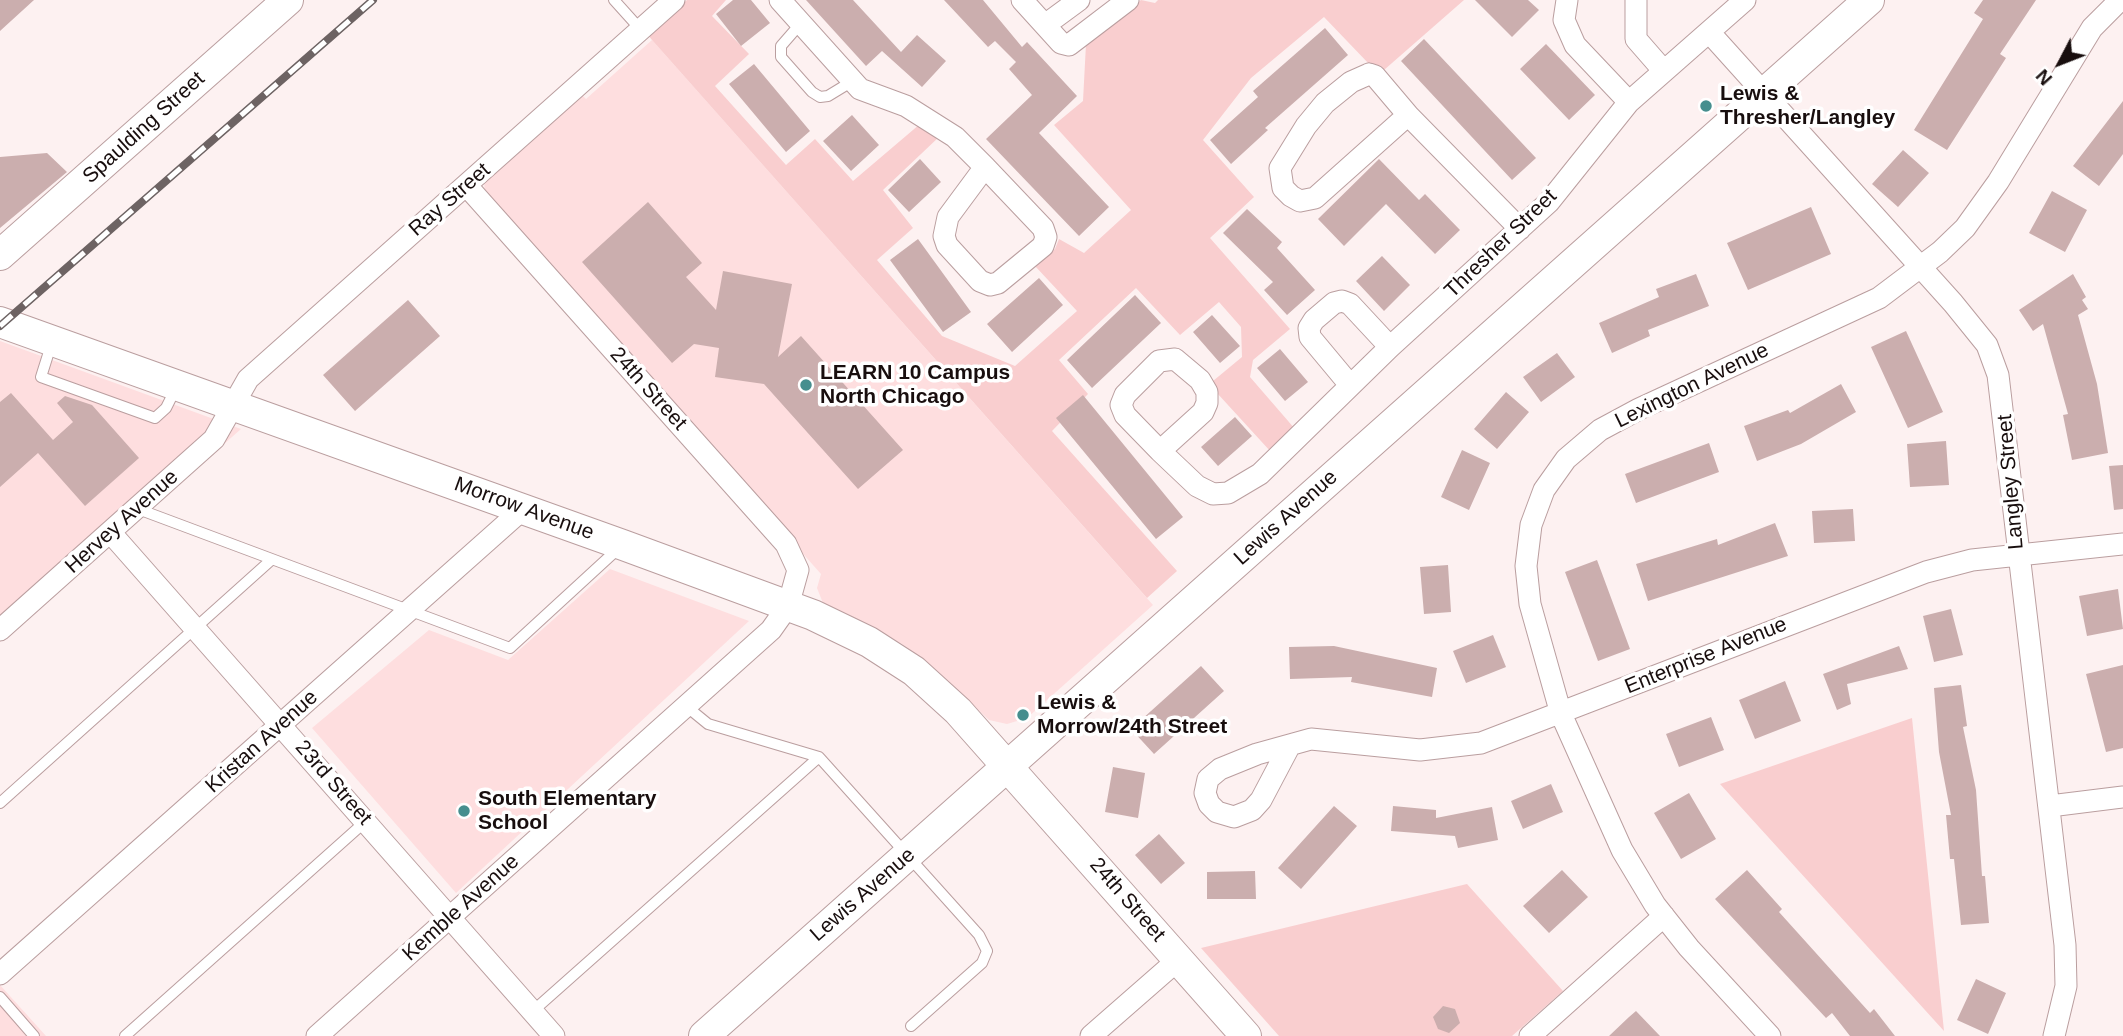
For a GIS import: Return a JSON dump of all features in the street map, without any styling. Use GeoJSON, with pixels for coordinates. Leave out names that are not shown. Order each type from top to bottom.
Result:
{"type":"FeatureCollection","features":[{"type":"Feature","properties":{"kind":"street","name":"Spaulding Street"},"geometry":{"type":"LineString","coordinates":[[0,255],[288,0]]}},
{"type":"Feature","properties":{"kind":"street","name":"Ray Street"},"geometry":{"type":"LineString","coordinates":[[233,405],[248,379],[674,0]]}},
{"type":"Feature","properties":{"kind":"street"},"geometry":{"type":"LineString","coordinates":[[780,0],[850,82],[860,89],[906,106],[955,137],[985,167],[1043,228],[1046,237],[1043,246],[999,284],[990,285],[980,281],[947,245],[944,236],[948,218],[985,167]]}},
{"type":"Feature","properties":{"kind":"street"},"geometry":{"type":"LineString","coordinates":[[1022,0],[1061,43],[1069,45],[1128,0]]}},
{"type":"Feature","properties":{"kind":"street"},"geometry":{"type":"LineString","coordinates":[[1045,25],[1079,0]]}},
{"type":"Feature","properties":{"kind":"street"},"geometry":{"type":"LineString","coordinates":[[1567,0],[1564,20],[1575,45],[1629,102]]}},
{"type":"Feature","properties":{"kind":"street"},"geometry":{"type":"LineString","coordinates":[[1636,0],[1636,39],[1663,70]]}},
{"type":"Feature","properties":{"kind":"street","name":"Thresher Street"},"geometry":{"type":"LineString","coordinates":[[1160,451],[1197,486],[1213,494],[1228,493],[1245,485],[1390,347],[1549,202],[1629,102],[1745,0]]}},
{"type":"Feature","properties":{"kind":"street","name":"Lewis Avenue"},"geometry":{"type":"LineString","coordinates":[[704,1036],[1869,0]]}},
{"type":"Feature","properties":{"kind":"street","name":"Lexington Avenue"},"geometry":{"type":"LineString","coordinates":[[1770,1036],[1689,948],[1664,916],[1622,850],[1561,714],[1530,604],[1526,566],[1531,525],[1540,502],[1566,459],[1600,430],[1639,409],[1879,298],[1965,228],[1998,181],[2092,28],[2120,0]]}},
{"type":"Feature","properties":{"kind":"street","name":"Langley Street"},"geometry":{"type":"LineString","coordinates":[[1709,32],[1987,345],[1998,375],[2006,425],[2017,556],[2050,806],[2065,945],[2066,986],[2054,1036]]}},
{"type":"Feature","properties":{"kind":"street"},"geometry":{"type":"LineString","coordinates":[[1408,115],[1315,198],[1300,201],[1283,188],[1280,168],[1306,126],[1325,103],[1351,82],[1369,74],[1376,76],[1408,115],[1520,229]]}},
{"type":"Feature","properties":{"kind":"street","name":"24th Street"},"geometry":{"type":"LineString","coordinates":[[466,185],[786,544],[798,570],[788,606]]}},
{"type":"Feature","properties":{"kind":"street"},"geometry":{"type":"LineString","coordinates":[[1350,385],[1310,337],[1309,328],[1314,320],[1334,303],[1342,301],[1350,304],[1390,347]]}},
{"type":"Feature","properties":{"kind":"street","name":"Morrow Avenue"},"geometry":{"type":"LineString","coordinates":[[0,322],[623,545],[824,621],[894,657],[935,687],[1008,765]]}},
{"type":"Feature","properties":{"kind":"street","name":"Hervey Avenue"},"geometry":{"type":"LineString","coordinates":[[0,630],[214,439],[233,405]]}},
{"type":"Feature","properties":{"kind":"street","name":"Kristan Avenue"},"geometry":{"type":"LineString","coordinates":[[0,974],[523,509]]}},
{"type":"Feature","properties":{"kind":"street","name":"23rd Street"},"geometry":{"type":"LineString","coordinates":[[110,532],[554,1036]]}},
{"type":"Feature","properties":{"kind":"street","name":"Enterprise Avenue"},"geometry":{"type":"LineString","coordinates":[[1290,746],[1311,739],[1407,750],[1457,748],[1481,743],[1561,714],[1845,600],[1926,572],[1972,560],[2123,544]]}},
{"type":"Feature","properties":{"kind":"street","name":"Kemble Avenue"},"geometry":{"type":"LineString","coordinates":[[317,1036],[771,630],[788,606]]}},
{"type":"Feature","properties":{"kind":"street","name":"24th Street"},"geometry":{"type":"LineString","coordinates":[[1008,765],[1246,1036]]}},
{"type":"Feature","properties":{"kind":"street"},"geometry":{"type":"LineString","coordinates":[[2050,806],[2123,797]]}},
{"type":"Feature","properties":{"kind":"street"},"geometry":{"type":"LineString","coordinates":[[1530,1036],[1664,916]]}},
{"type":"Feature","properties":{"kind":"street"},"geometry":{"type":"LineString","coordinates":[[1091,1036],[1178,959]]}},
{"type":"Feature","properties":{"kind":"lane"},"geometry":{"type":"LineString","coordinates":[[614,0],[641,30]]}},
{"type":"Feature","properties":{"kind":"lane"},"geometry":{"type":"LineString","coordinates":[[801,23],[781,46],[781,57],[812,92],[821,97],[828,96],[850,82]]}},
{"type":"Feature","properties":{"kind":"lane"},"geometry":{"type":"LineString","coordinates":[[138,509],[270,561],[411,609],[510,648],[623,545]]}},
{"type":"Feature","properties":{"kind":"lane"},"geometry":{"type":"LineString","coordinates":[[0,803],[194,626],[270,561]]}},
{"type":"Feature","properties":{"kind":"lane"},"geometry":{"type":"LineString","coordinates":[[686,706],[708,724],[819,757],[979,935],[987,951],[982,963],[911,1026]]}},
{"type":"Feature","properties":{"kind":"lane"},"geometry":{"type":"LineString","coordinates":[[533,1011],[819,757]]}},
{"type":"Feature","properties":{"kind":"lane"},"geometry":{"type":"LineString","coordinates":[[125,1036],[366,821]]}},
{"type":"Feature","properties":{"kind":"lane"},"geometry":{"type":"LineString","coordinates":[[0,997],[34,1036]]}},
{"type":"Feature","properties":{"kind":"shaded area"},"geometry":{"type":"Polygon","coordinates":[[[687,0],[726,0],[712,16],[749,54],[715,86],[786,165],[815,139],[853,181],[920,124],[940,136],[883,190],[913,228],[877,260],[942,336],[1015,366],[1077,311],[1035,266],[1055,249],[1059,239],[1084,253],[1131,210],[1054,125],[1083,101],[1086,44],[1141,0],[1155,3],[1158,0],[1464,0],[1384,70],[1370,65],[1324,17],[1251,78],[1203,140],[1254,197],[1210,238],[1290,329],[1253,360],[1250,377],[1295,429],[1271,452],[1217,393],[1213,381],[1242,357],[1241,327],[1219,302],[1180,335],[1136,288],[1059,360],[1088,394],[1052,431],[1177,571],[1147,598],[648,35],[687,0]]]}},
{"type":"Feature","properties":{"kind":"shaded area","name":"LEARN 10 Campus North Chicago"},"geometry":{"type":"Polygon","coordinates":[[[652,40],[1153,605],[1027,718],[1007,724],[989,720],[934,668],[902,644],[823,603],[817,588],[821,574],[485,196],[484,180],[581,94],[586,99],[652,40]]]}},
{"type":"Feature","properties":{"kind":"shaded area"},"geometry":{"type":"Polygon","coordinates":[[[0,341],[241,429],[0,642],[0,341]]]}},
{"type":"Feature","properties":{"kind":"shaded area","name":"South Elementary School"},"geometry":{"type":"Polygon","coordinates":[[[610,569],[749,621],[456,893],[312,728],[429,630],[508,660],[610,569]]]}},
{"type":"Feature","properties":{"kind":"shaded area"},"geometry":{"type":"Polygon","coordinates":[[[1912,718],[1944,1031],[1720,784],[1912,718]]]}},
{"type":"Feature","properties":{"kind":"shaded area"},"geometry":{"type":"Polygon","coordinates":[[[1467,884],[1563,991],[1512,1036],[1279,1036],[1201,948],[1467,884]]]}},
{"type":"Feature","properties":{"kind":"shaded area"},"geometry":{"type":"Polygon","coordinates":[[[0,985],[46,1036],[0,1036],[0,985]]]}},
{"type":"Feature","properties":{"kind":"building"},"geometry":{"type":"Polygon","coordinates":[[[0,0],[34,0],[0,31],[0,0]]]}},
{"type":"Feature","properties":{"kind":"building"},"geometry":{"type":"Polygon","coordinates":[[[733,0],[751,0],[770,23],[741,46],[716,14],[733,0]]]}},
{"type":"Feature","properties":{"kind":"building"},"geometry":{"type":"Polygon","coordinates":[[[806,0],[853,0],[901,52],[917,35],[946,61],[922,87],[882,51],[866,66],[806,0]]]}},
{"type":"Feature","properties":{"kind":"building"},"geometry":{"type":"Polygon","coordinates":[[[944,0],[983,0],[1022,47],[1027,42],[1077,96],[1039,133],[1109,207],[1079,236],[986,139],[1032,95],[1009,69],[1016,62],[995,41],[988,47],[944,0]]]}},
{"type":"Feature","properties":{"kind":"building"},"geometry":{"type":"Polygon","coordinates":[[[1475,0],[1528,0],[1539,10],[1512,37],[1475,0]]]}},
{"type":"Feature","properties":{"kind":"building"},"geometry":{"type":"Polygon","coordinates":[[[1983,0],[2036,0],[2000,54],[2006,58],[1947,150],[1914,130],[1983,19],[1974,13],[1983,0]]]}},
{"type":"Feature","properties":{"kind":"building"},"geometry":{"type":"Polygon","coordinates":[[[1325,28],[1348,55],[1265,128],[1268,130],[1231,164],[1210,140],[1258,97],[1253,91],[1325,28]]]}},
{"type":"Feature","properties":{"kind":"building"},"geometry":{"type":"Polygon","coordinates":[[[1424,39],[1536,158],[1512,180],[1401,61],[1424,39]]]}},
{"type":"Feature","properties":{"kind":"building"},"geometry":{"type":"Polygon","coordinates":[[[1546,44],[1595,95],[1569,120],[1520,69],[1546,44]]]}},
{"type":"Feature","properties":{"kind":"building"},"geometry":{"type":"Polygon","coordinates":[[[754,64],[810,131],[786,152],[729,84],[754,64]]]}},
{"type":"Feature","properties":{"kind":"building"},"geometry":{"type":"Polygon","coordinates":[[[2123,101],[2123,154],[2099,186],[2073,166],[2123,101]]]}},
{"type":"Feature","properties":{"kind":"building"},"geometry":{"type":"Polygon","coordinates":[[[852,115],[879,145],[851,171],[823,141],[852,115]]]}},
{"type":"Feature","properties":{"kind":"building"},"geometry":{"type":"Polygon","coordinates":[[[1903,150],[1929,173],[1898,207],[1872,184],[1903,150]]]}},
{"type":"Feature","properties":{"kind":"building"},"geometry":{"type":"Polygon","coordinates":[[[47,153],[67,172],[0,228],[0,157],[47,153]]]}},
{"type":"Feature","properties":{"kind":"building"},"geometry":{"type":"Polygon","coordinates":[[[920,159],[941,182],[909,212],[888,190],[920,159]]]}},
{"type":"Feature","properties":{"kind":"building"},"geometry":{"type":"Polygon","coordinates":[[[1379,159],[1419,200],[1425,194],[1460,230],[1435,254],[1386,204],[1344,246],[1318,219],[1379,159]]]}},
{"type":"Feature","properties":{"kind":"building"},"geometry":{"type":"Polygon","coordinates":[[[2052,191],[2087,210],[2065,252],[2029,233],[2052,191]]]}},
{"type":"Feature","properties":{"kind":"building"},"geometry":{"type":"Polygon","coordinates":[[[648,202],[702,263],[686,277],[716,310],[723,271],[792,284],[778,357],[801,336],[903,450],[858,489],[764,384],[715,377],[719,348],[694,344],[672,363],[582,262],[648,202]]]}},
{"type":"Feature","properties":{"kind":"building"},"geometry":{"type":"Polygon","coordinates":[[[1811,207],[1831,254],[1748,290],[1727,243],[1811,207]]]}},
{"type":"Feature","properties":{"kind":"building"},"geometry":{"type":"Polygon","coordinates":[[[1247,209],[1282,242],[1277,248],[1315,290],[1287,315],[1264,290],[1273,282],[1223,233],[1247,209]]]}},
{"type":"Feature","properties":{"kind":"building"},"geometry":{"type":"Polygon","coordinates":[[[918,239],[971,312],[943,332],[890,260],[918,239]]]}},
{"type":"Feature","properties":{"kind":"building"},"geometry":{"type":"Polygon","coordinates":[[[1382,256],[1410,285],[1384,311],[1356,281],[1382,256]]]}},
{"type":"Feature","properties":{"kind":"building"},"geometry":{"type":"Polygon","coordinates":[[[1696,274],[1709,306],[1648,330],[1650,336],[1612,353],[1599,323],[1659,297],[1656,289],[1696,274]]]}},
{"type":"Feature","properties":{"kind":"building"},"geometry":{"type":"Polygon","coordinates":[[[2073,274],[2086,297],[2082,300],[2088,309],[2078,315],[2097,384],[2108,453],[2072,460],[2063,415],[2068,414],[2043,324],[2033,331],[2019,310],[2073,274]]]}},
{"type":"Feature","properties":{"kind":"building"},"geometry":{"type":"Polygon","coordinates":[[[1039,278],[1063,305],[1012,352],[987,324],[1039,278]]]}},
{"type":"Feature","properties":{"kind":"building"},"geometry":{"type":"Polygon","coordinates":[[[1135,295],[1161,323],[1092,388],[1067,360],[1135,295]]]}},
{"type":"Feature","properties":{"kind":"building"},"geometry":{"type":"Polygon","coordinates":[[[408,300],[440,336],[355,411],[323,375],[408,300]]]}},
{"type":"Feature","properties":{"kind":"building"},"geometry":{"type":"Polygon","coordinates":[[[1212,315],[1240,346],[1220,363],[1193,332],[1212,315]]]}},
{"type":"Feature","properties":{"kind":"building"},"geometry":{"type":"Polygon","coordinates":[[[1906,331],[1943,412],[1908,428],[1871,347],[1906,331]]]}},
{"type":"Feature","properties":{"kind":"building"},"geometry":{"type":"Polygon","coordinates":[[[1280,349],[1308,382],[1285,401],[1257,368],[1280,349]]]}},
{"type":"Feature","properties":{"kind":"building"},"geometry":{"type":"Polygon","coordinates":[[[1557,353],[1575,377],[1541,402],[1523,377],[1557,353]]]}},
{"type":"Feature","properties":{"kind":"building"},"geometry":{"type":"Polygon","coordinates":[[[1841,384],[1856,412],[1801,444],[1757,461],[1744,426],[1788,410],[1790,413],[1841,384]]]}},
{"type":"Feature","properties":{"kind":"building"},"geometry":{"type":"Polygon","coordinates":[[[1506,392],[1529,412],[1497,449],[1474,429],[1506,392]]]}},
{"type":"Feature","properties":{"kind":"building"},"geometry":{"type":"Polygon","coordinates":[[[11,393],[53,440],[73,422],[57,403],[65,396],[92,405],[139,458],[85,506],[38,453],[0,487],[0,402],[11,393]]]}},
{"type":"Feature","properties":{"kind":"building"},"geometry":{"type":"Polygon","coordinates":[[[1083,395],[1183,517],[1156,539],[1056,418],[1083,395]]]}},
{"type":"Feature","properties":{"kind":"building"},"geometry":{"type":"Polygon","coordinates":[[[1235,417],[1252,436],[1218,466],[1201,447],[1235,417]]]}},
{"type":"Feature","properties":{"kind":"building"},"geometry":{"type":"Polygon","coordinates":[[[1946,441],[1949,485],[1910,487],[1907,444],[1946,441]]]}},
{"type":"Feature","properties":{"kind":"building"},"geometry":{"type":"Polygon","coordinates":[[[1709,443],[1719,472],[1636,503],[1625,474],[1709,443]]]}},
{"type":"Feature","properties":{"kind":"building"},"geometry":{"type":"Polygon","coordinates":[[[1462,450],[1490,463],[1469,510],[1441,497],[1462,450]]]}},
{"type":"Feature","properties":{"kind":"building"},"geometry":{"type":"Polygon","coordinates":[[[2123,465],[2123,509],[2114,510],[2109,466],[2123,465]]]}},
{"type":"Feature","properties":{"kind":"building"},"geometry":{"type":"Polygon","coordinates":[[[1853,509],[1855,541],[1814,543],[1812,511],[1853,509]]]}},
{"type":"Feature","properties":{"kind":"building"},"geometry":{"type":"Polygon","coordinates":[[[1775,523],[1788,556],[1648,601],[1636,564],[1717,539],[1718,545],[1775,523]]]}},
{"type":"Feature","properties":{"kind":"building"},"geometry":{"type":"Polygon","coordinates":[[[1597,560],[1630,649],[1598,661],[1565,572],[1597,560]]]}},
{"type":"Feature","properties":{"kind":"building"},"geometry":{"type":"Polygon","coordinates":[[[1448,565],[1451,612],[1424,614],[1420,567],[1448,565]]]}},
{"type":"Feature","properties":{"kind":"building"},"geometry":{"type":"Polygon","coordinates":[[[2118,589],[2123,629],[2087,636],[2079,596],[2118,589]]]}},
{"type":"Feature","properties":{"kind":"building"},"geometry":{"type":"Polygon","coordinates":[[[1951,609],[1963,655],[1934,662],[1923,616],[1951,609]]]}},
{"type":"Feature","properties":{"kind":"building"},"geometry":{"type":"Polygon","coordinates":[[[1493,635],[1506,667],[1466,683],[1453,651],[1493,635]]]}},
{"type":"Feature","properties":{"kind":"building"},"geometry":{"type":"Polygon","coordinates":[[[1334,646],[1437,668],[1432,697],[1351,682],[1352,677],[1290,679],[1289,647],[1334,646]]]}},
{"type":"Feature","properties":{"kind":"building"},"geometry":{"type":"Polygon","coordinates":[[[1899,646],[1908,669],[1847,684],[1851,704],[1837,710],[1823,674],[1899,646]]]}},
{"type":"Feature","properties":{"kind":"building"},"geometry":{"type":"Polygon","coordinates":[[[2123,665],[2123,748],[2106,752],[2086,674],[2123,665]]]}},
{"type":"Feature","properties":{"kind":"building"},"geometry":{"type":"Polygon","coordinates":[[[1201,666],[1224,691],[1154,754],[1131,729],[1201,666]]]}},
{"type":"Feature","properties":{"kind":"building"},"geometry":{"type":"Polygon","coordinates":[[[1785,681],[1801,721],[1755,739],[1739,700],[1785,681]]]}},
{"type":"Feature","properties":{"kind":"building"},"geometry":{"type":"Polygon","coordinates":[[[1961,685],[1967,726],[1963,727],[1976,790],[1982,876],[1985,876],[1989,923],[1961,925],[1954,859],[1950,859],[1946,815],[1951,815],[1939,752],[1934,688],[1961,685]]]}},
{"type":"Feature","properties":{"kind":"building"},"geometry":{"type":"Polygon","coordinates":[[[1711,717],[1724,750],[1679,767],[1666,734],[1711,717]]]}},
{"type":"Feature","properties":{"kind":"building"},"geometry":{"type":"Polygon","coordinates":[[[1113,767],[1145,773],[1138,818],[1105,812],[1113,767]]]}},
{"type":"Feature","properties":{"kind":"building"},"geometry":{"type":"Polygon","coordinates":[[[1551,784],[1563,812],[1523,829],[1511,801],[1551,784]]]}},
{"type":"Feature","properties":{"kind":"building"},"geometry":{"type":"Polygon","coordinates":[[[1689,793],[1716,839],[1681,859],[1654,813],[1689,793]]]}},
{"type":"Feature","properties":{"kind":"building"},"geometry":{"type":"Polygon","coordinates":[[[1334,806],[1357,826],[1301,889],[1278,868],[1334,806]]]}},
{"type":"Feature","properties":{"kind":"building"},"geometry":{"type":"Polygon","coordinates":[[[1393,806],[1436,810],[1436,818],[1492,807],[1498,840],[1458,848],[1455,836],[1391,831],[1393,806]]]}},
{"type":"Feature","properties":{"kind":"building"},"geometry":{"type":"Polygon","coordinates":[[[1159,834],[1185,863],[1161,884],[1135,855],[1159,834]]]}},
{"type":"Feature","properties":{"kind":"building"},"geometry":{"type":"Polygon","coordinates":[[[1562,870],[1588,897],[1549,933],[1523,906],[1562,870]]]}},
{"type":"Feature","properties":{"kind":"building"},"geometry":{"type":"Polygon","coordinates":[[[1747,870],[1782,909],[1779,912],[1870,1013],[1874,1009],[1895,1036],[1850,1036],[1832,1013],[1826,1018],[1715,899],[1747,870]]]}},
{"type":"Feature","properties":{"kind":"building"},"geometry":{"type":"Polygon","coordinates":[[[1255,871],[1256,899],[1207,899],[1207,872],[1255,871]]]}},
{"type":"Feature","properties":{"kind":"building"},"geometry":{"type":"Polygon","coordinates":[[[1976,979],[2006,993],[1988,1034],[1957,1020],[1976,979]]]}},
{"type":"Feature","properties":{"kind":"building"},"geometry":{"type":"Polygon","coordinates":[[[1443,1006],[1455,1009],[1460,1023],[1449,1033],[1438,1029],[1433,1017],[1443,1006]]]}},
{"type":"Feature","properties":{"kind":"building"},"geometry":{"type":"Polygon","coordinates":[[[1636,1011],[1660,1036],[1609,1036],[1629,1017],[1636,1011]]]}},
{"type":"Feature","properties":{"kind":"railway"},"geometry":{"type":"LineString","coordinates":[[0,326],[373,0]]}},
{"type":"Feature","properties":{"kind":"place","name":"Lewis & Thresher/Langley"},"geometry":{"type":"Point","coordinates":[1706,106]}},
{"type":"Feature","properties":{"kind":"place","name":"LEARN 10 Campus North Chicago"},"geometry":{"type":"Point","coordinates":[806,385]}},
{"type":"Feature","properties":{"kind":"place","name":"Lewis & Morrow/24th Street"},"geometry":{"type":"Point","coordinates":[1023,715]}},
{"type":"Feature","properties":{"kind":"place","name":"South Elementary School"},"geometry":{"type":"Point","coordinates":[464,811]}}]}
